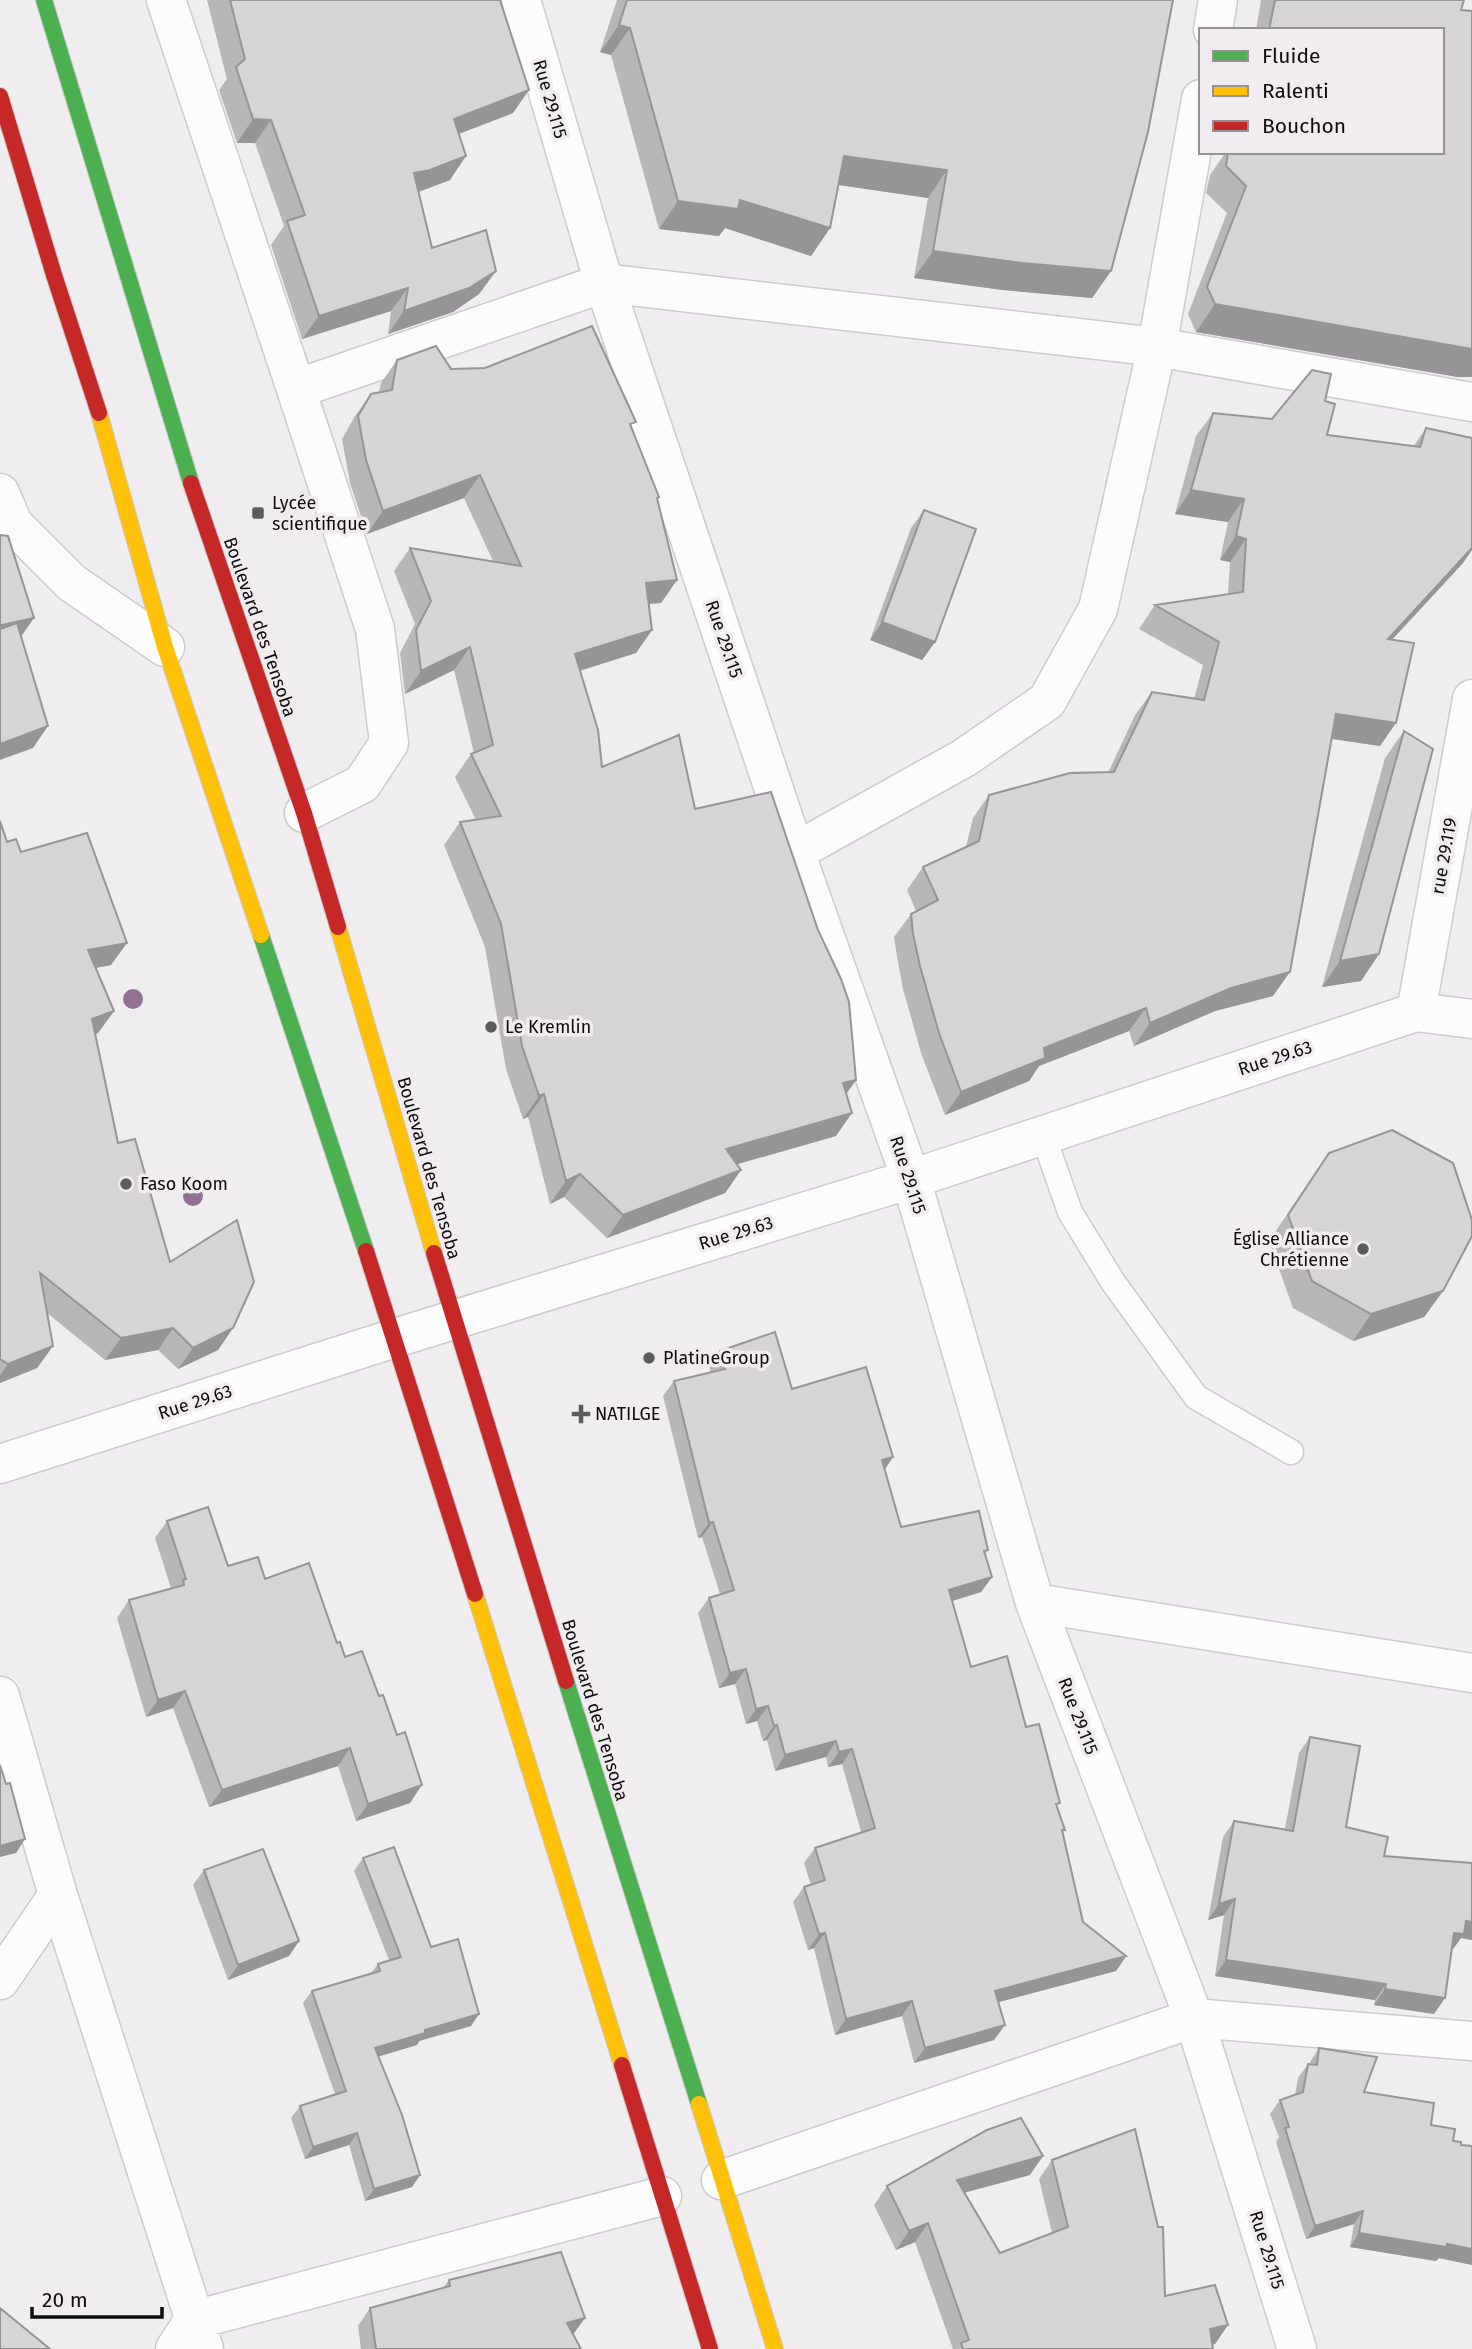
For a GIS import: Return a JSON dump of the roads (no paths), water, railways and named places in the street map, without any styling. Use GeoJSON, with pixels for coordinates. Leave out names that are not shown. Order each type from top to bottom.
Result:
{"type":"FeatureCollection","features":[{"type":"Feature","properties":{"kind":"main road","name":"Boulevard des Tensoba"},"geometry":{"type":"LineString","coordinates":[[44,0],[202,520],[304,813],[454,1321],[775,2349]]}},
{"type":"Feature","properties":{"kind":"main road"},"geometry":{"type":"LineString","coordinates":[[0,96],[54,275],[107,436],[165,647],[395,1338],[710,2349]]}},
{"type":"Feature","properties":{"kind":"street"},"geometry":{"type":"LineString","coordinates":[[166,0],[375,629],[389,743],[362,784],[304,813]]}},
{"type":"Feature","properties":{"kind":"street","name":"Rue 29.115"},"geometry":{"type":"LineString","coordinates":[[521,0],[604,283],[796,852],[911,1179],[1035,1603],[1194,2018],[1297,2349]]}},
{"type":"Feature","properties":{"kind":"street"},"geometry":{"type":"LineString","coordinates":[[1213,28],[1218,0]]}},
{"type":"Feature","properties":{"kind":"street"},"geometry":{"type":"LineString","coordinates":[[796,852],[964,758],[1047,701],[1098,609],[1157,347],[1199,110]]}},
{"type":"Feature","properties":{"kind":"street"},"geometry":{"type":"LineString","coordinates":[[296,389],[604,283],[1157,347],[1472,402]]}},
{"type":"Feature","properties":{"kind":"street"},"geometry":{"type":"LineString","coordinates":[[0,493],[13,524],[72,583],[165,647]]}},
{"type":"Feature","properties":{"kind":"street","name":"rue 29.119"},"geometry":{"type":"LineString","coordinates":[[1416,1012],[1472,699]]}},
{"type":"Feature","properties":{"kind":"street","name":"Rue 29.63"},"geometry":{"type":"LineString","coordinates":[[0,1464],[395,1338],[911,1179],[1416,1012],[1472,1019]]}},
{"type":"Feature","properties":{"kind":"street"},"geometry":{"type":"LineString","coordinates":[[1035,1603],[1472,1672]]}},
{"type":"Feature","properties":{"kind":"street"},"geometry":{"type":"LineString","coordinates":[[0,1696],[191,2340],[662,2196]]}},
{"type":"Feature","properties":{"kind":"street"},"geometry":{"type":"LineString","coordinates":[[0,1980],[58,1895]]}},
{"type":"Feature","properties":{"kind":"street"},"geometry":{"type":"LineString","coordinates":[[721,2180],[1194,2018],[1472,2041]]}},
{"type":"Feature","properties":{"kind":"lane"},"geometry":{"type":"LineString","coordinates":[[1043,1135],[1070,1212],[1113,1282],[1196,1396],[1291,1452]]}},
{"type":"Feature","properties":{"kind":"place","name":"Lycée scientifique"},"geometry":{"type":"Point","coordinates":[258,513]}},
{"type":"Feature","properties":{"kind":"place","name":"Le Kremlin"},"geometry":{"type":"Point","coordinates":[491,1027]}},
{"type":"Feature","properties":{"kind":"place","name":"Faso Koom"},"geometry":{"type":"Point","coordinates":[126,1184]}},
{"type":"Feature","properties":{"kind":"place","name":"Église Alliance Chrétienne"},"geometry":{"type":"Point","coordinates":[1363,1249]}},
{"type":"Feature","properties":{"kind":"place","name":"PlatineGroup"},"geometry":{"type":"Point","coordinates":[649,1358]}},
{"type":"Feature","properties":{"kind":"place","name":"NATILGE"},"geometry":{"type":"Point","coordinates":[581,1414]}}]}
